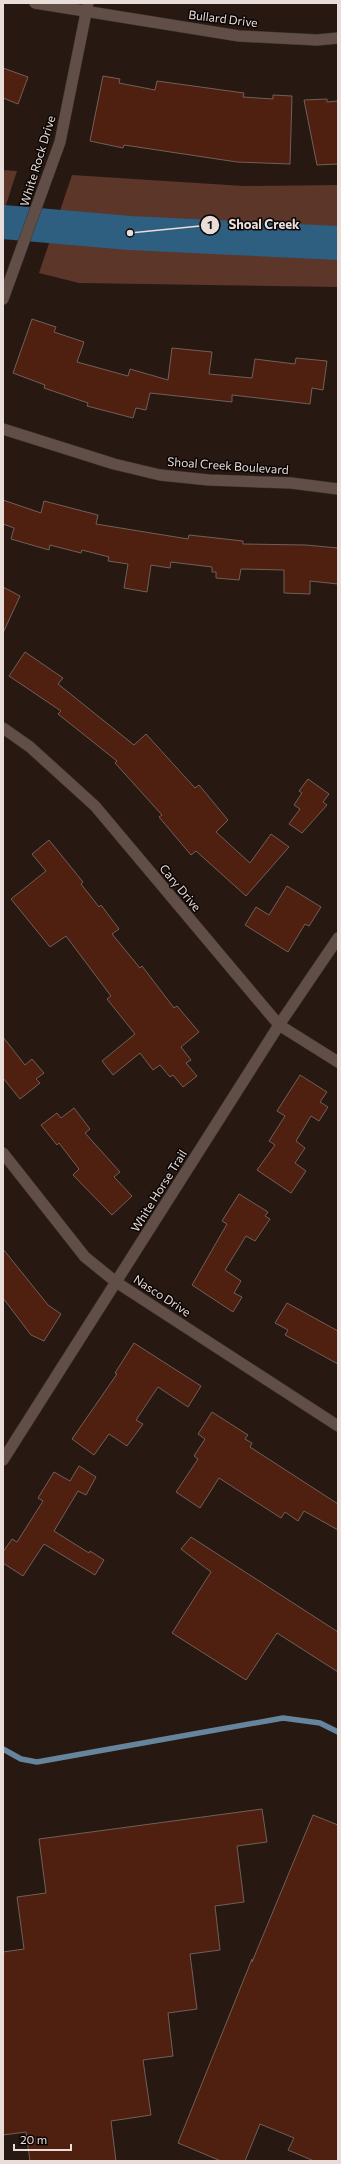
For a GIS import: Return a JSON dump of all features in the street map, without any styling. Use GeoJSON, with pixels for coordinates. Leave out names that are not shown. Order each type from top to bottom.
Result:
{"type":"FeatureCollection","features":[{"type":"Feature","properties":{"kind":"street","name":"Bullard Drive"},"geometry":{"type":"LineString","coordinates":[[35,3],[87,8],[239,36],[317,40],[338,38]]}},
{"type":"Feature","properties":{"kind":"street","name":"White Rock Drive"},"geometry":{"type":"LineString","coordinates":[[3,299],[60,142],[87,8]]}},
{"type":"Feature","properties":{"kind":"street","name":"Shoal Creek Boulevard"},"geometry":{"type":"LineString","coordinates":[[3,428],[114,464],[160,475],[209,480],[292,483],[338,489]]}},
{"type":"Feature","properties":{"kind":"street","name":"Cary Drive"},"geometry":{"type":"LineString","coordinates":[[3,728],[30,747],[95,806],[279,1025],[338,1062]]}},
{"type":"Feature","properties":{"kind":"street","name":"White Horse Trail"},"geometry":{"type":"LineString","coordinates":[[3,1460],[279,1025],[338,938]]}},
{"type":"Feature","properties":{"kind":"street","name":"Nasco Drive"},"geometry":{"type":"LineString","coordinates":[[3,1153],[85,1257],[116,1282],[338,1426]]}},
{"type":"Feature","properties":{"kind":"shaded area"},"geometry":{"type":"Polygon","coordinates":[[[3,170],[17,171],[3,214],[3,170]]]}},
{"type":"Feature","properties":{"kind":"shaded area"},"geometry":{"type":"Polygon","coordinates":[[[72,175],[244,186],[338,185],[338,287],[79,283],[39,273],[72,175]]]}},
{"type":"Feature","properties":{"kind":"building"},"geometry":{"type":"Polygon","coordinates":[[[3,68],[28,77],[18,104],[3,98],[3,68]]]}},
{"type":"Feature","properties":{"kind":"building"},"geometry":{"type":"Polygon","coordinates":[[[103,76],[120,79],[119,83],[155,90],[157,81],[244,93],[243,97],[273,99],[273,95],[292,96],[290,164],[237,162],[124,145],[123,148],[90,141],[103,76]]]}},
{"type":"Feature","properties":{"kind":"building"},"geometry":{"type":"Polygon","coordinates":[[[327,99],[327,102],[338,101],[338,164],[317,165],[304,100],[327,99]]]}},
{"type":"Feature","properties":{"kind":"building"},"geometry":{"type":"Polygon","coordinates":[[[32,319],[56,327],[54,332],[84,342],[77,362],[128,376],[130,369],[168,380],[172,348],[212,352],[209,374],[252,378],[255,359],[295,364],[296,358],[327,361],[323,390],[312,388],[310,404],[232,395],[232,402],[150,393],[146,410],[136,408],[133,418],[87,406],[88,403],[44,388],[45,385],[13,373],[32,319]]]}},
{"type":"Feature","properties":{"kind":"building"},"geometry":{"type":"Polygon","coordinates":[[[3,500],[41,513],[44,501],[98,515],[96,524],[188,539],[189,535],[243,541],[243,544],[306,545],[338,548],[338,584],[310,581],[310,594],[284,593],[284,570],[241,569],[239,580],[216,578],[216,572],[212,572],[212,567],[171,562],[170,568],[151,565],[147,592],[124,588],[128,564],[108,561],[109,557],[82,550],[81,553],[50,545],[49,550],[11,539],[14,528],[3,524],[3,500]]]}},
{"type":"Feature","properties":{"kind":"building"},"geometry":{"type":"Polygon","coordinates":[[[3,587],[20,596],[3,633],[3,587]]]}},
{"type":"Feature","properties":{"kind":"building"},"geometry":{"type":"Polygon","coordinates":[[[25,652],[63,678],[58,684],[134,745],[146,734],[195,788],[199,785],[228,820],[216,832],[250,863],[271,834],[289,847],[246,896],[196,851],[191,855],[159,817],[162,815],[115,763],[117,761],[58,714],[61,711],[9,676],[25,652]]]}},
{"type":"Feature","properties":{"kind":"building"},"geometry":{"type":"Polygon","coordinates":[[[308,779],[329,794],[323,802],[327,805],[302,833],[289,824],[300,809],[294,805],[302,793],[299,791],[308,779]]]}},
{"type":"Feature","properties":{"kind":"building"},"geometry":{"type":"Polygon","coordinates":[[[49,840],[83,882],[81,884],[99,907],[101,905],[119,929],[112,934],[140,968],[142,966],[174,1008],[177,1006],[199,1032],[181,1047],[191,1060],[186,1063],[197,1076],[183,1087],[173,1075],[170,1077],[160,1065],[153,1070],[140,1053],[113,1075],[102,1061],[135,1034],[107,999],[111,996],[66,936],[50,947],[11,899],[46,871],[32,854],[49,840]]]}},
{"type":"Feature","properties":{"kind":"building"},"geometry":{"type":"Polygon","coordinates":[[[287,886],[321,907],[309,926],[305,924],[288,952],[245,925],[256,907],[269,915],[287,886]]]}},
{"type":"Feature","properties":{"kind":"building"},"geometry":{"type":"Polygon","coordinates":[[[3,1037],[25,1065],[32,1059],[44,1073],[36,1079],[40,1083],[20,1099],[3,1078],[3,1037]]]}},
{"type":"Feature","properties":{"kind":"building"},"geometry":{"type":"Polygon","coordinates":[[[300,1075],[327,1092],[320,1102],[328,1107],[319,1121],[311,1116],[296,1141],[305,1148],[295,1163],[306,1171],[291,1193],[257,1170],[275,1145],[269,1141],[285,1116],[277,1111],[300,1075]]]}},
{"type":"Feature","properties":{"kind":"building"},"geometry":{"type":"Polygon","coordinates":[[[74,1108],[90,1129],[85,1133],[120,1172],[114,1177],[132,1196],[112,1215],[73,1175],[79,1169],[59,1143],[57,1145],[41,1125],[57,1113],[61,1118],[74,1108]]]}},
{"type":"Feature","properties":{"kind":"building"},"geometry":{"type":"Polygon","coordinates":[[[239,1194],[268,1212],[265,1216],[270,1219],[255,1241],[246,1236],[225,1270],[241,1281],[234,1293],[242,1297],[233,1312],[192,1285],[227,1224],[222,1221],[239,1194]]]}},
{"type":"Feature","properties":{"kind":"building"},"geometry":{"type":"Polygon","coordinates":[[[3,1249],[48,1305],[61,1314],[44,1341],[31,1335],[3,1298],[3,1249]]]}},
{"type":"Feature","properties":{"kind":"building"},"geometry":{"type":"Polygon","coordinates":[[[287,1303],[338,1331],[338,1364],[285,1335],[288,1330],[275,1323],[287,1303]]]}},
{"type":"Feature","properties":{"kind":"building"},"geometry":{"type":"Polygon","coordinates":[[[134,1343],[201,1386],[188,1407],[158,1387],[136,1420],[143,1424],[127,1446],[109,1434],[94,1455],[72,1439],[117,1374],[115,1373],[134,1343]]]}},
{"type":"Feature","properties":{"kind":"building"},"geometry":{"type":"Polygon","coordinates":[[[212,1412],[248,1435],[245,1439],[252,1443],[250,1447],[338,1504],[338,1530],[304,1511],[298,1521],[285,1512],[281,1518],[219,1478],[200,1508],[176,1492],[198,1459],[194,1456],[205,1439],[198,1434],[212,1412]]]}},
{"type":"Feature","properties":{"kind":"building"},"geometry":{"type":"Polygon","coordinates":[[[79,1466],[96,1477],[86,1495],[78,1491],[54,1531],[89,1553],[90,1551],[104,1560],[95,1575],[44,1544],[23,1576],[3,1563],[3,1552],[12,1539],[17,1542],[43,1501],[38,1498],[54,1472],[70,1481],[79,1466]]]}},
{"type":"Feature","properties":{"kind":"building"},"geometry":{"type":"Polygon","coordinates":[[[191,1537],[338,1632],[338,1672],[277,1633],[246,1680],[172,1633],[211,1572],[181,1549],[191,1537]]]}},
{"type":"Feature","properties":{"kind":"building"},"geometry":{"type":"Polygon","coordinates":[[[262,1809],[267,1842],[237,1846],[244,1902],[215,1906],[220,1950],[190,1954],[197,2009],[168,2013],[173,2056],[143,2060],[151,2115],[111,2121],[116,2161],[30,2161],[26,2132],[3,2135],[3,1952],[24,1949],[17,1897],[46,1893],[39,1839],[262,1809]]]}},
{"type":"Feature","properties":{"kind":"building"},"geometry":{"type":"Polygon","coordinates":[[[313,1815],[338,1825],[338,2161],[314,2161],[288,2150],[294,2138],[260,2124],[245,2161],[221,2161],[178,2143],[252,1959],[252,1962],[313,1815]]]}},
{"type":"Feature","properties":{"kind":"waterway"},"geometry":{"type":"LineString","coordinates":[[3,222],[130,233],[338,243]]}},
{"type":"Feature","properties":{"kind":"waterway"},"geometry":{"type":"LineString","coordinates":[[3,1749],[21,1759],[37,1762],[283,1718],[320,1723],[338,1732]]}},
{"type":"Feature","properties":{"kind":"place","name":"Shoal Creek"},"geometry":{"type":"Point","coordinates":[130,233]}}]}
